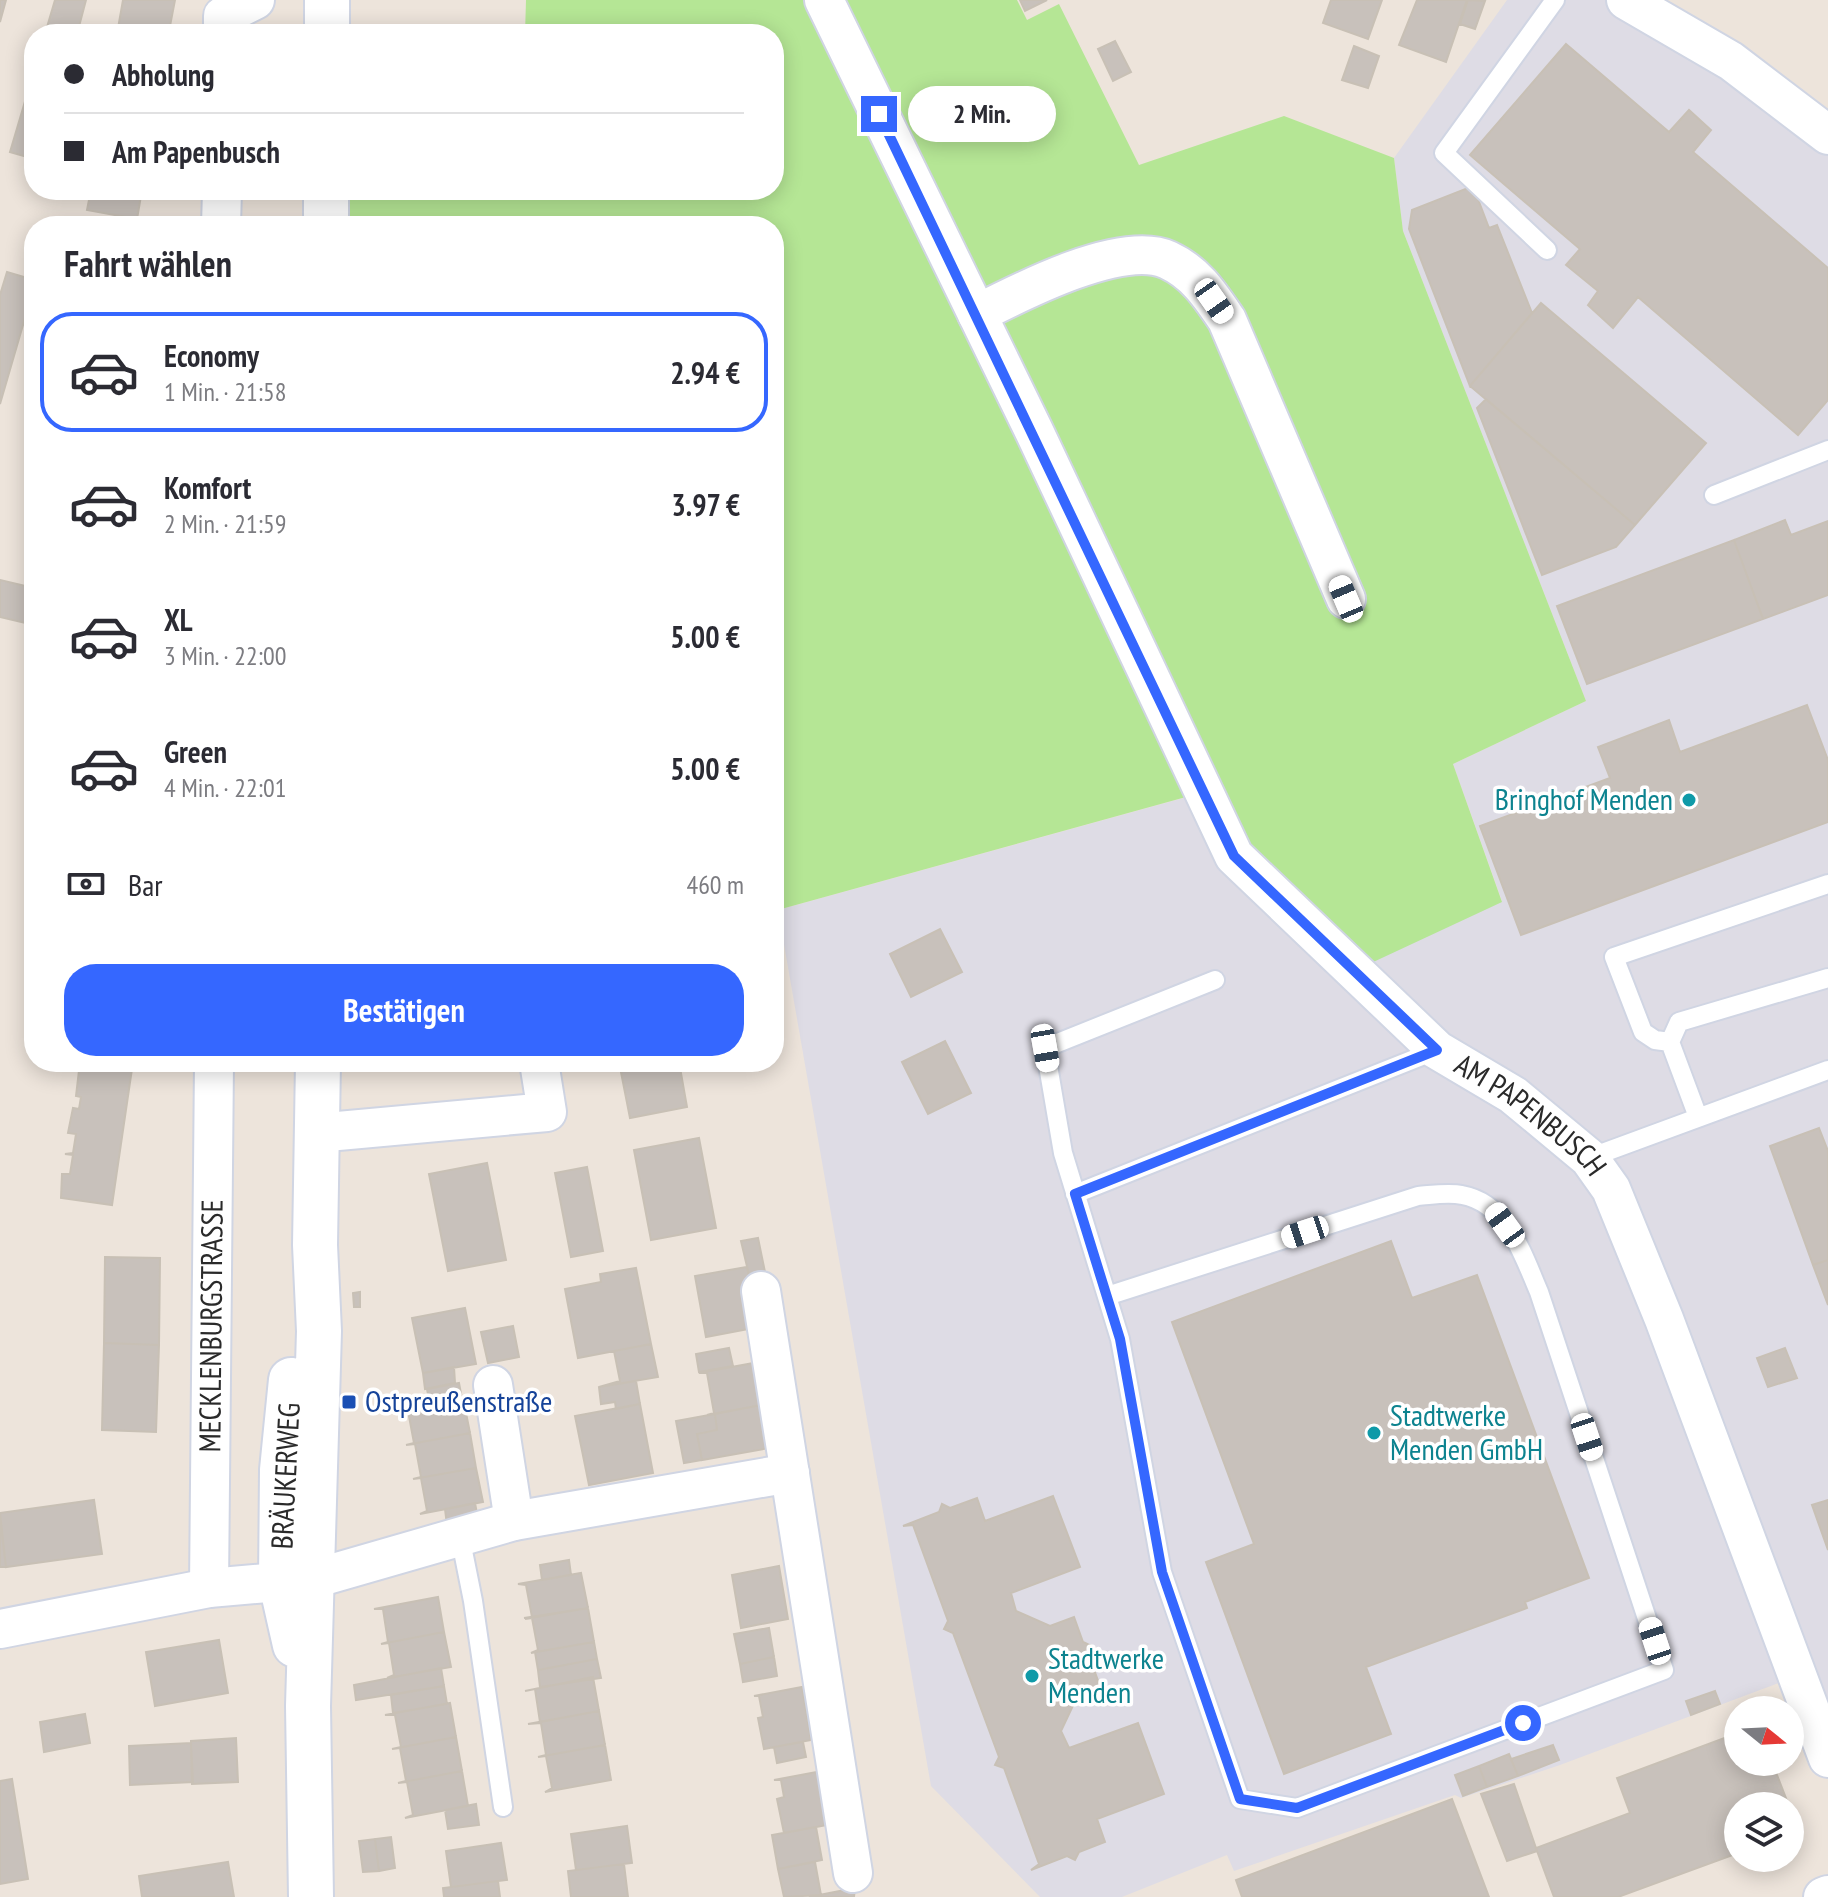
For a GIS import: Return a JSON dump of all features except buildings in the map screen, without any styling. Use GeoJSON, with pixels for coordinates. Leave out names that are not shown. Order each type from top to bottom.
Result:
{"type":"FeatureCollection","features":[{"type":"Feature","properties":{"kind":"main road"},"geometry":{"type":"LineString","coordinates":[[327,0],[327,24]]}},
{"type":"Feature","properties":{"kind":"main road","name":"BRÄUKERWEG"},"geometry":{"type":"LineString","coordinates":[[311,1897],[308,1706],[297,1581],[282,1470],[293,1360],[315,1245],[318,1072]]}},
{"type":"Feature","properties":{"kind":"street"},"geometry":{"type":"LineString","coordinates":[[223,24],[223,16],[255,0]]}},
{"type":"Feature","properties":{"kind":"street","name":"AM PAPENBUSCH"},"geometry":{"type":"LineString","coordinates":[[824,0],[1234,856],[1437,1050],[1513,1095],[1589,1158],[1611,1189],[1664,1319],[1828,1758]]}},
{"type":"Feature","properties":{"kind":"street"},"geometry":{"type":"LineString","coordinates":[[1626,0],[1731,61],[1828,135]]}},
{"type":"Feature","properties":{"kind":"street"},"geometry":{"type":"LineString","coordinates":[[977,314],[1040,284],[1127,254],[1165,259],[1201,282],[1227,320],[1346,599]]}},
{"type":"Feature","properties":{"kind":"street","name":"MECKLENBURGSTRASSE"},"geometry":{"type":"LineString","coordinates":[[209,1588],[214,1072]]}},
{"type":"Feature","properties":{"kind":"street"},"geometry":{"type":"LineString","coordinates":[[316,1133],[547,1112],[541,1072]]}},
{"type":"Feature","properties":{"kind":"street"},"geometry":{"type":"LineString","coordinates":[[761,1291],[853,1873]]}},
{"type":"Feature","properties":{"kind":"street"},"geometry":{"type":"LineString","coordinates":[[493,1385],[514,1521]]}},
{"type":"Feature","properties":{"kind":"street"},"geometry":{"type":"LineString","coordinates":[[0,1629],[209,1588],[297,1581],[514,1521],[790,1473]]}},
{"type":"Feature","properties":{"kind":"lane"},"geometry":{"type":"LineString","coordinates":[[1547,250],[1444,153],[1555,0]]}},
{"type":"Feature","properties":{"kind":"lane"},"geometry":{"type":"LineString","coordinates":[[1714,495],[1828,450]]}},
{"type":"Feature","properties":{"kind":"lane"},"geometry":{"type":"LineString","coordinates":[[1670,1042],[1655,1040],[1643,1032],[1614,957],[1828,884]]}},
{"type":"Feature","properties":{"kind":"lane"},"geometry":{"type":"LineString","coordinates":[[1698,1117],[1670,1042],[1679,1022],[1828,978]]}},
{"type":"Feature","properties":{"kind":"lane"},"geometry":{"type":"LineString","coordinates":[[1107,1296],[1418,1196],[1462,1195],[1492,1207],[1518,1243],[1539,1292],[1664,1670],[1297,1808],[1240,1799],[1162,1572],[1120,1339],[1063,1153],[1045,1048],[1215,980]]}},
{"type":"Feature","properties":{"kind":"lane"},"geometry":{"type":"LineString","coordinates":[[1075,1194],[1437,1050]]}},
{"type":"Feature","properties":{"kind":"lane"},"geometry":{"type":"LineString","coordinates":[[1589,1158],[1828,1070]]}},
{"type":"Feature","properties":{"kind":"lane"},"geometry":{"type":"LineString","coordinates":[[460,1536],[503,1807]]}},
{"type":"Feature","properties":{"kind":"shaded area"},"geometry":{"type":"Polygon","coordinates":[[[1507,0],[1626,0],[1828,135],[1828,1758],[1797,1676],[1744,1696],[1724,1696],[1724,1703],[1560,1765],[1461,1798],[1455,1795],[1234,1871],[1227,1855],[1122,1897],[1040,1897],[931,1786],[784,944],[784,908],[1205,792],[1502,901],[1453,764],[1586,701],[1403,231],[1394,158],[1507,0]]]}},
{"type":"Feature","properties":{"kind":"green space"},"geometry":{"type":"Polygon","coordinates":[[[526,0],[1017,0],[1027,20],[1059,4],[1139,165],[1284,116],[1394,158],[1403,231],[1586,701],[1453,764],[1502,902],[1354,971],[1204,792],[784,908],[784,216],[326,216],[326,200],[784,200],[784,24],[525,24],[526,0]]]}},
{"type":"Feature","properties":{"kind":"place","name":"Bringhof Menden"},"geometry":{"type":"Point","coordinates":[1689,800]}},
{"type":"Feature","properties":{"kind":"place","name":"Ostpreußenstraße"},"geometry":{"type":"Point","coordinates":[349,1402]}},
{"type":"Feature","properties":{"kind":"place","name":"Stadtwerke Menden GmbH"},"geometry":{"type":"Point","coordinates":[1374,1433]}},
{"type":"Feature","properties":{"kind":"place","name":"Stadtwerke Menden"},"geometry":{"type":"Point","coordinates":[1032,1676]}},
{"type":"Feature","properties":{"kind":"route"},"geometry":{"type":"LineString","coordinates":[[879,114],[1034,431],[1234,856],[1437,1050],[1075,1194],[1120,1339],[1162,1572],[1240,1799],[1297,1808],[1523,1723]]}}]}
